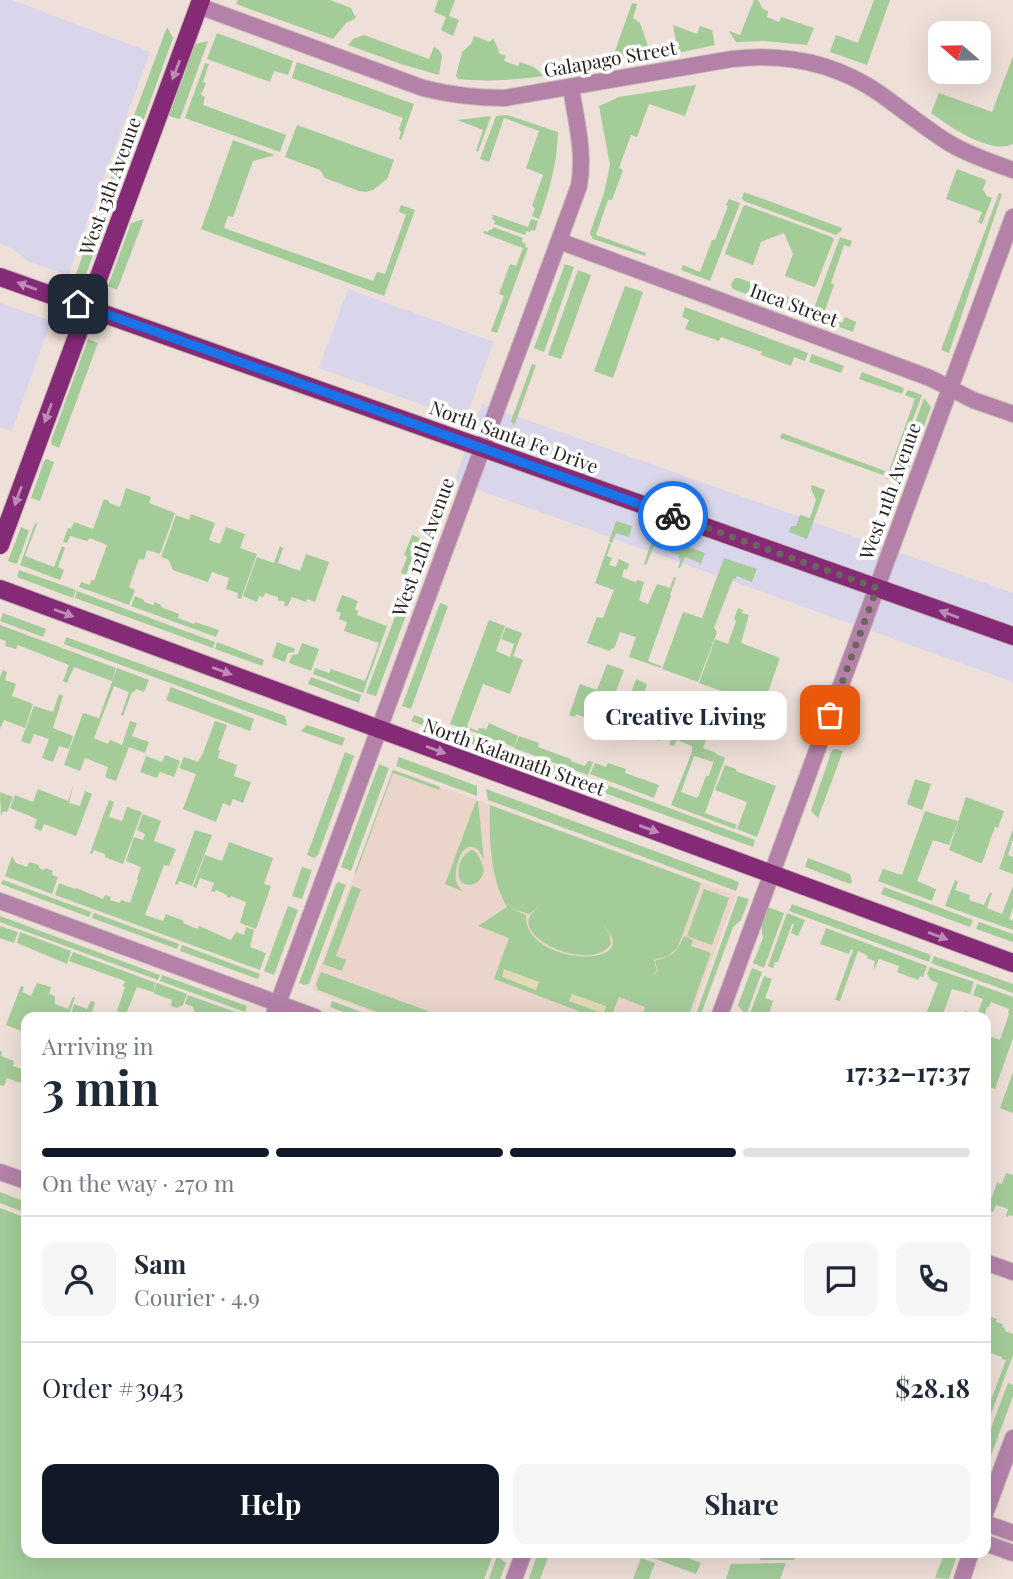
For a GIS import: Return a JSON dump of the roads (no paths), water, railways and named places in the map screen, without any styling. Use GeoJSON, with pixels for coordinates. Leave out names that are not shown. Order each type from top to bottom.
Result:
{"type":"FeatureCollection","features":[{"type":"Feature","properties":{"kind":"main road","name":"West 13th Avenue"},"geometry":{"type":"LineString","coordinates":[[0,545],[200,3]]}},
{"type":"Feature","properties":{"kind":"main road","name":"North Santa Fe Drive"},"geometry":{"type":"LineString","coordinates":[[0,277],[1013,636]]}},
{"type":"Feature","properties":{"kind":"main road","name":"North Kalamath Street"},"geometry":{"type":"LineString","coordinates":[[0,589],[1013,964]]}},
{"type":"Feature","properties":{"kind":"street","name":"Galapago Street"},"geometry":{"type":"LineString","coordinates":[[200,3],[413,85],[478,98],[505,98],[571,88],[748,57],[800,60],[825,66],[864,84],[947,142],[1013,170]]}},
{"type":"Feature","properties":{"kind":"street","name":"West 12th Avenue"},"geometry":{"type":"LineString","coordinates":[[275,1010],[579,186],[582,148],[571,88]]}},
{"type":"Feature","properties":{"kind":"street","name":"West 11th Avenue"},"geometry":{"type":"LineString","coordinates":[[721,1012],[1013,217]]}},
{"type":"Feature","properties":{"kind":"street","name":"Inca Street"},"geometry":{"type":"LineString","coordinates":[[559,240],[930,378],[973,400],[1013,414]]}},
{"type":"Feature","properties":{"kind":"street"},"geometry":{"type":"LineString","coordinates":[[0,901],[275,1010]]}},
{"type":"Feature","properties":{"kind":"street"},"geometry":{"type":"LineString","coordinates":[[0,1172],[21,1179]]}},
{"type":"Feature","properties":{"kind":"street"},"geometry":{"type":"LineString","coordinates":[[991,1264],[1013,1272]]}},
{"type":"Feature","properties":{"kind":"street"},"geometry":{"type":"LineString","coordinates":[[991,1498],[1013,1438]]}},
{"type":"Feature","properties":{"kind":"street"},"geometry":{"type":"LineString","coordinates":[[991,1525],[1013,1533]]}},
{"type":"Feature","properties":{"kind":"street"},"geometry":{"type":"LineString","coordinates":[[991,1545],[1013,1553]]}},
{"type":"Feature","properties":{"kind":"street"},"geometry":{"type":"LineString","coordinates":[[514,1579],[522,1558]]}},
{"type":"Feature","properties":{"kind":"street"},"geometry":{"type":"LineString","coordinates":[[962,1579],[969,1558]]}},
{"type":"Feature","properties":{"kind":"place","name":"Creative Living"},"geometry":{"type":"Point","coordinates":[830,715]}}]}
